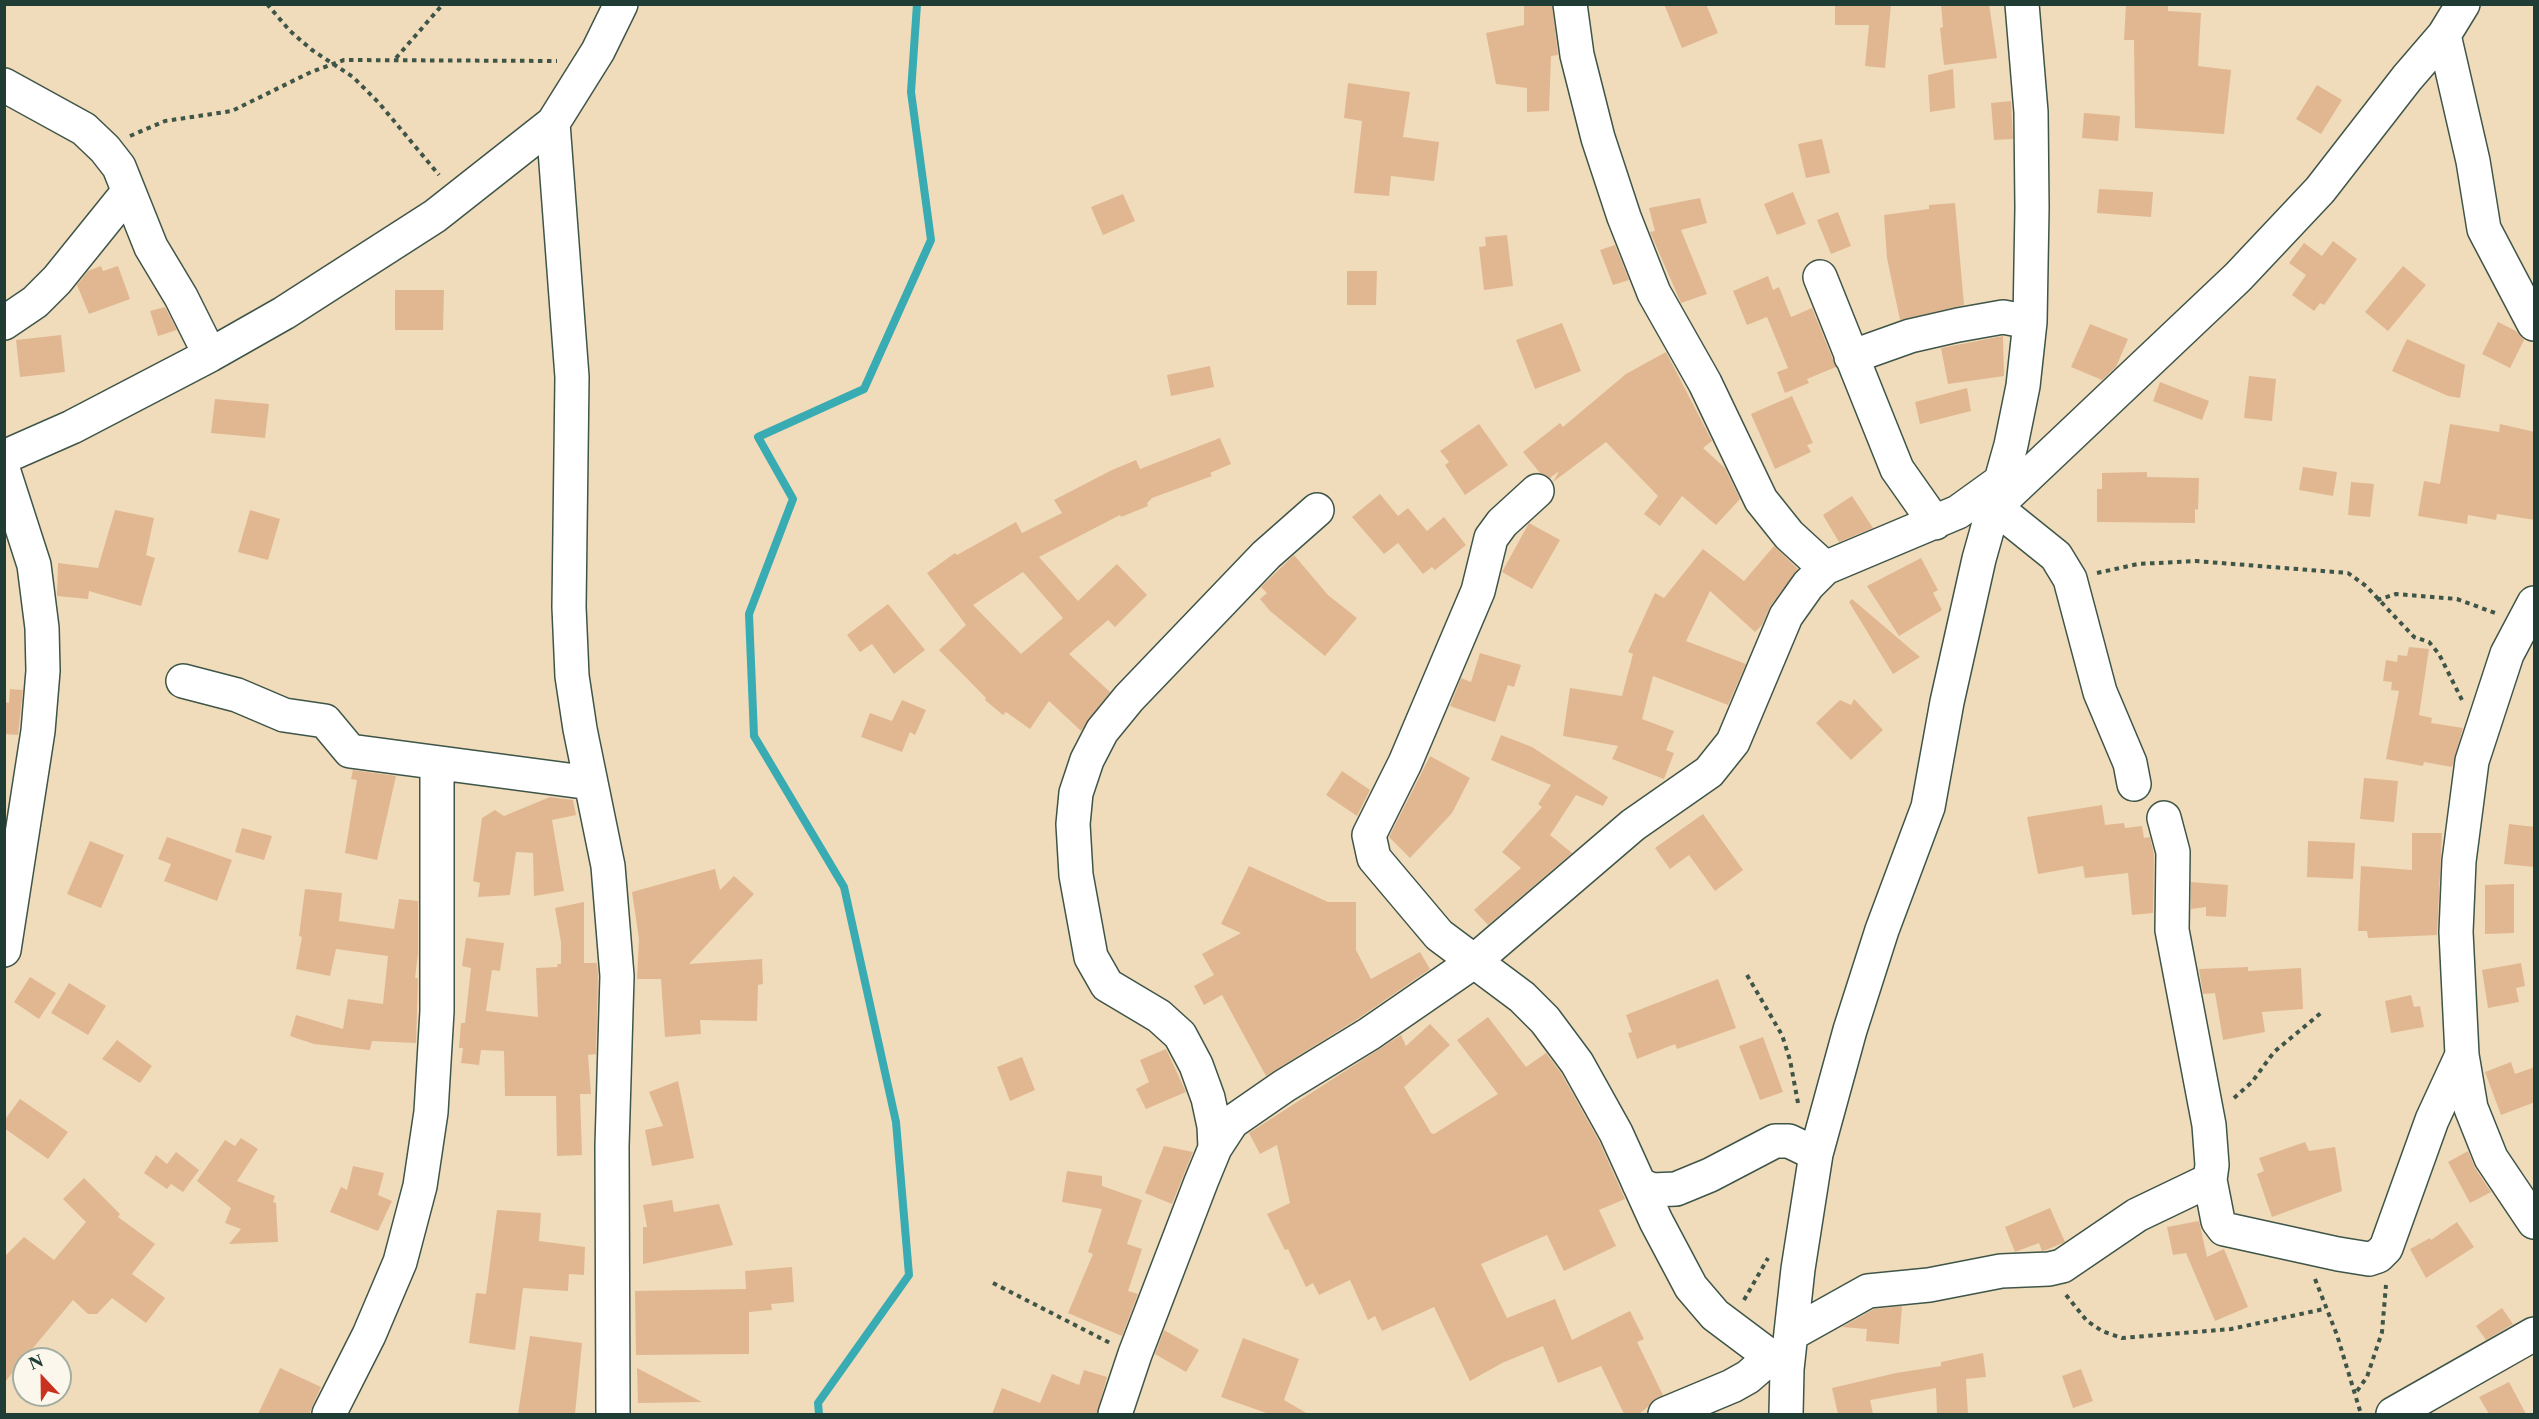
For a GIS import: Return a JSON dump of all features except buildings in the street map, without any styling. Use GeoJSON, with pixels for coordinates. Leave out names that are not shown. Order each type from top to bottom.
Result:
{"type":"FeatureCollection","features":[{"type":"Feature","properties":{"kind":"street"},"geometry":{"type":"LineString","coordinates":[[4,457],[72,428],[284,313],[458,199],[553,123],[591,62],[621,4]]}},
{"type":"Feature","properties":{"kind":"street"},"geometry":{"type":"LineString","coordinates":[[1570,4],[1586,97],[1611,180],[1654,292],[1705,383],[1761,500],[1789,535],[1826,568]]}},
{"type":"Feature","properties":{"kind":"street"},"geometry":{"type":"LineString","coordinates":[[1786,1414],[1783,1353],[1798,1269],[1810,1151],[1882,930],[1928,807],[1974,581],[1998,494],[2023,386],[2030,322],[2031,112],[2022,4]]}},
{"type":"Feature","properties":{"kind":"street"},"geometry":{"type":"LineString","coordinates":[[1115,1414],[1135,1354],[1215,1148],[1232,1122],[1251,1107],[1369,1034],[1472,963],[1608,845],[1709,772],[1721,760],[1733,742],[1786,616],[1808,585],[1826,568],[1998,494],[2238,277],[2320,190],[2406,78],[2444,35],[2463,4]]}},
{"type":"Feature","properties":{"kind":"street"},"geometry":{"type":"LineString","coordinates":[[2444,35],[2473,161],[2484,229],[2535,324]]}},
{"type":"Feature","properties":{"kind":"street"},"geometry":{"type":"LineString","coordinates":[[4,85],[84,129],[119,166],[151,248],[181,297],[210,355]]}},
{"type":"Feature","properties":{"kind":"street"},"geometry":{"type":"LineString","coordinates":[[553,123],[572,377],[569,607],[572,676],[608,866],[617,976],[612,1146],[613,1414]]}},
{"type":"Feature","properties":{"kind":"street"},"geometry":{"type":"LineString","coordinates":[[4,323],[35,302],[57,280],[128,192]]}},
{"type":"Feature","properties":{"kind":"street"},"geometry":{"type":"LineString","coordinates":[[1821,277],[1897,469],[1935,523]]}},
{"type":"Feature","properties":{"kind":"street"},"geometry":{"type":"LineString","coordinates":[[1851,357],[1910,336],[1958,325],[2003,317],[2030,322]]}},
{"type":"Feature","properties":{"kind":"street"},"geometry":{"type":"LineString","coordinates":[[4,472],[34,565],[42,628],[43,671],[38,731],[4,950]]}},
{"type":"Feature","properties":{"kind":"street"},"geometry":{"type":"LineString","coordinates":[[1537,491],[1502,523],[1491,538],[1478,591],[1405,763],[1369,835],[1374,858],[1439,935],[1472,963],[1507,986],[1545,1020],[1577,1063],[1616,1133],[1691,1287],[1715,1315],[1734,1329],[1783,1353]]}},
{"type":"Feature","properties":{"kind":"street"},"geometry":{"type":"LineString","coordinates":[[1998,494],[2056,556],[2070,579],[2100,692],[2130,763],[2134,784]]}},
{"type":"Feature","properties":{"kind":"street"},"geometry":{"type":"LineString","coordinates":[[1215,1148],[1214,1126],[1208,1098],[1196,1065],[1180,1035],[1160,1016],[1107,985],[1091,957],[1076,875],[1072,824],[1076,793],[1087,759],[1102,730],[1266,555],[1317,510]]}},
{"type":"Feature","properties":{"kind":"street"},"geometry":{"type":"LineString","coordinates":[[2529,613],[2507,654],[2465,794],[2458,861],[2456,932],[2462,1055],[2471,1108],[2478,1131],[2491,1158],[2535,1222]]}},
{"type":"Feature","properties":{"kind":"street"},"geometry":{"type":"LineString","coordinates":[[183,681],[237,695],[284,715],[326,721],[350,751],[591,783]]}},
{"type":"Feature","properties":{"kind":"street"},"geometry":{"type":"LineString","coordinates":[[328,1414],[369,1335],[400,1262],[420,1186],[431,1112],[437,1011],[436,764]]}},
{"type":"Feature","properties":{"kind":"street"},"geometry":{"type":"LineString","coordinates":[[2164,818],[2173,852],[2172,930],[2209,1125],[2212,1158],[2210,1180],[2218,1221],[2224,1229],[2369,1259],[2386,1248],[2432,1119],[2462,1055]]}},
{"type":"Feature","properties":{"kind":"street"},"geometry":{"type":"LineString","coordinates":[[1639,1184],[1652,1190],[1676,1189],[1710,1175],[1775,1142],[1789,1142],[1810,1151]]}},
{"type":"Feature","properties":{"kind":"street"},"geometry":{"type":"LineString","coordinates":[[1665,1414],[1748,1377],[1869,1291],[1929,1285],[2001,1271],[2049,1269],[2072,1260],[2137,1215],[2210,1180]]}},
{"type":"Feature","properties":{"kind":"street"},"geometry":{"type":"LineString","coordinates":[[2393,1414],[2535,1334]]}},
{"type":"Feature","properties":{"kind":"path"},"geometry":{"type":"LineString","coordinates":[[267,4],[297,38],[353,77],[379,103],[458,199]]}},
{"type":"Feature","properties":{"kind":"path"},"geometry":{"type":"LineString","coordinates":[[396,59],[443,4]]}},
{"type":"Feature","properties":{"kind":"path"},"geometry":{"type":"LineString","coordinates":[[105,149],[165,121],[232,111],[333,63],[344,60],[591,62]]}},
{"type":"Feature","properties":{"kind":"path"},"geometry":{"type":"LineString","coordinates":[[2070,579],[2138,564],[2195,561],[2348,573],[2359,579],[2414,637],[2429,642],[2439,654],[2481,735]]}},
{"type":"Feature","properties":{"kind":"path"},"geometry":{"type":"LineString","coordinates":[[2377,600],[2396,594],[2457,599],[2529,613]]}},
{"type":"Feature","properties":{"kind":"path"},"geometry":{"type":"LineString","coordinates":[[1747,975],[1782,1035],[1810,1151]]}},
{"type":"Feature","properties":{"kind":"path"},"geometry":{"type":"LineString","coordinates":[[2209,1125],[2252,1082],[2274,1052],[2322,1012]]}},
{"type":"Feature","properties":{"kind":"path"},"geometry":{"type":"LineString","coordinates":[[2308,1248],[2316,1285],[2324,1309],[2337,1335],[2361,1414]]}},
{"type":"Feature","properties":{"kind":"path"},"geometry":{"type":"LineString","coordinates":[[2356,1392],[2367,1377],[2382,1332],[2386,1248]]}},
{"type":"Feature","properties":{"kind":"path"},"geometry":{"type":"LineString","coordinates":[[1734,1329],[1747,1293],[1771,1254]]}},
{"type":"Feature","properties":{"kind":"path"},"geometry":{"type":"LineString","coordinates":[[2049,1269],[2069,1300],[2087,1321],[2102,1331],[2122,1338],[2231,1329],[2324,1309]]}},
{"type":"Feature","properties":{"kind":"path"},"geometry":{"type":"LineString","coordinates":[[993,1283],[1062,1320],[1135,1354]]}},
{"type":"Feature","properties":{"kind":"waterway"},"geometry":{"type":"LineString","coordinates":[[819,1414],[818,1403],[909,1275],[896,1122],[844,887],[754,736],[749,614],[793,499],[758,437],[864,389],[931,240],[911,92],[917,4]]}}]}
